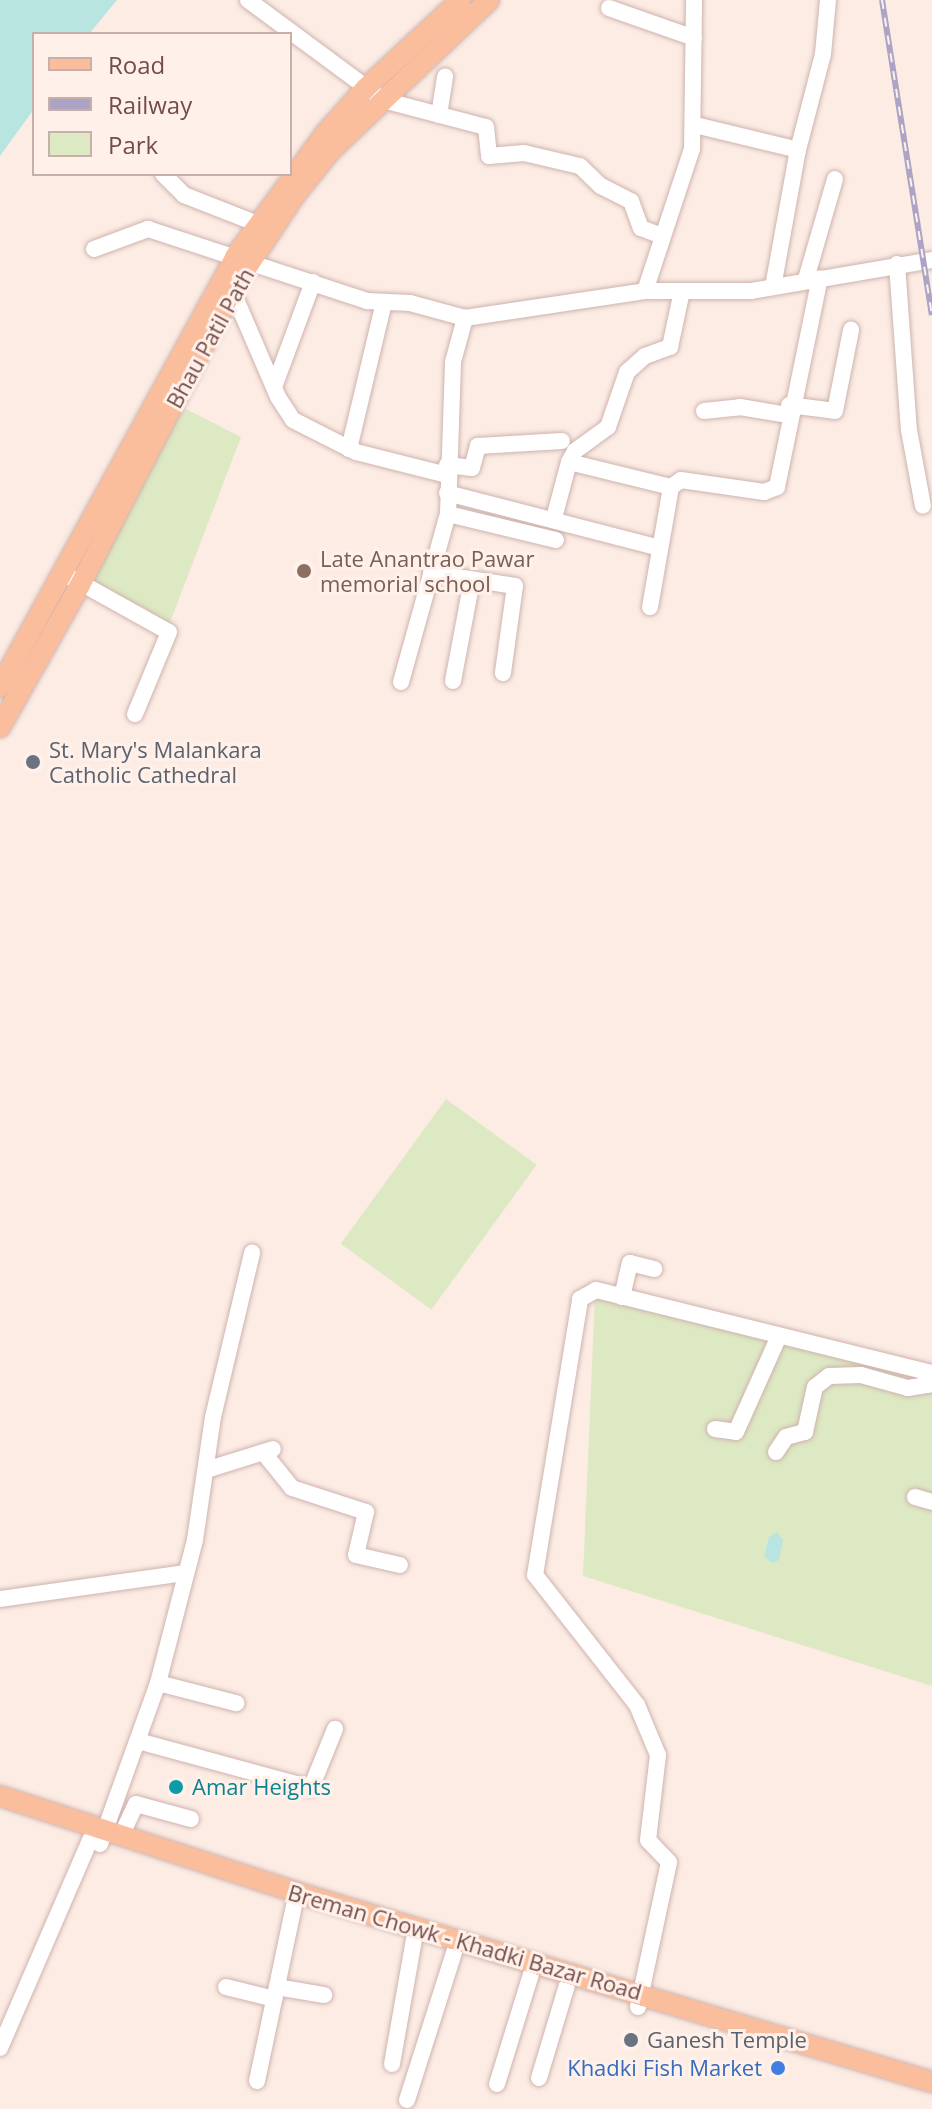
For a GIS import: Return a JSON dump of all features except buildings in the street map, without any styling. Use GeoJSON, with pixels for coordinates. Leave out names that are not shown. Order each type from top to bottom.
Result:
{"type":"FeatureCollection","features":[{"type":"Feature","properties":{"kind":"main road","name":"Bhau Patil Path"},"geometry":{"type":"LineString","coordinates":[[0,687],[73,578],[232,290],[258,224],[461,0]]}},
{"type":"Feature","properties":{"kind":"main road","name":"Bhau Patil Path"},"geometry":{"type":"LineString","coordinates":[[0,727],[73,578],[243,260],[374,94],[489,0]]}},
{"type":"Feature","properties":{"kind":"main road","name":"Breman Chowk - Khadki Bazar Road"},"geometry":{"type":"LineString","coordinates":[[0,1796],[294,1906],[414,1939],[442,1943],[567,1985],[639,2000],[932,2095]]}},
{"type":"Feature","properties":{"kind":"main road","name":"Breman Chowk - Khadki Bazar Road"},"geometry":{"type":"LineString","coordinates":[[0,1811],[104,1837],[442,1943],[932,2082]]}},
{"type":"Feature","properties":{"kind":"street"},"geometry":{"type":"LineString","coordinates":[[248,0],[291,32]]}},
{"type":"Feature","properties":{"kind":"street"},"geometry":{"type":"LineString","coordinates":[[645,291],[692,149],[695,125],[694,0]]}},
{"type":"Feature","properties":{"kind":"street"},"geometry":{"type":"LineString","coordinates":[[773,287],[798,150],[823,54],[828,0]]}},
{"type":"Feature","properties":{"kind":"street"},"geometry":{"type":"LineString","coordinates":[[609,8],[694,38]]}},
{"type":"Feature","properties":{"kind":"street"},"geometry":{"type":"LineString","coordinates":[[292,33],[374,94],[486,127],[489,156],[524,153],[580,166],[601,186],[631,201],[641,228],[662,236]]}},
{"type":"Feature","properties":{"kind":"street"},"geometry":{"type":"LineString","coordinates":[[439,115],[445,76]]}},
{"type":"Feature","properties":{"kind":"street"},"geometry":{"type":"LineString","coordinates":[[695,125],[798,150]]}},
{"type":"Feature","properties":{"kind":"street"},"geometry":{"type":"LineString","coordinates":[[165,176],[184,195],[258,224]]}},
{"type":"Feature","properties":{"kind":"street"},"geometry":{"type":"LineString","coordinates":[[569,462],[671,487],[693,480],[774,490],[813,278],[835,179]]}},
{"type":"Feature","properties":{"kind":"street"},"geometry":{"type":"LineString","coordinates":[[94,249],[148,229],[384,302],[410,303],[465,318],[645,291],[773,287],[932,260]]}},
{"type":"Feature","properties":{"kind":"street"},"geometry":{"type":"LineString","coordinates":[[897,264],[909,430],[923,506]]}},
{"type":"Feature","properties":{"kind":"street"},"geometry":{"type":"LineString","coordinates":[[274,387],[313,282]]}},
{"type":"Feature","properties":{"kind":"street"},"geometry":{"type":"LineString","coordinates":[[232,290],[274,387],[293,420],[349,449],[447,470],[472,468],[478,446],[562,441]]}},
{"type":"Feature","properties":{"kind":"street"},"geometry":{"type":"LineString","coordinates":[[554,518],[569,462],[575,451],[608,427],[627,372],[645,356],[670,347],[682,291]]}},
{"type":"Feature","properties":{"kind":"street"},"geometry":{"type":"LineString","coordinates":[[349,449],[384,302]]}},
{"type":"Feature","properties":{"kind":"street"},"geometry":{"type":"LineString","coordinates":[[401,682],[448,514],[447,470],[453,362],[465,318]]}},
{"type":"Feature","properties":{"kind":"street"},"geometry":{"type":"LineString","coordinates":[[704,411],[740,407],[835,411],[851,330]]}},
{"type":"Feature","properties":{"kind":"street"},"geometry":{"type":"LineString","coordinates":[[650,607],[671,487]]}},
{"type":"Feature","properties":{"kind":"street"},"geometry":{"type":"LineString","coordinates":[[447,493],[554,518],[660,548]]}},
{"type":"Feature","properties":{"kind":"street"},"geometry":{"type":"LineString","coordinates":[[448,514],[556,540]]}},
{"type":"Feature","properties":{"kind":"street"},"geometry":{"type":"LineString","coordinates":[[431,573],[515,586],[503,673]]}},
{"type":"Feature","properties":{"kind":"street"},"geometry":{"type":"LineString","coordinates":[[73,578],[169,632],[135,714]]}},
{"type":"Feature","properties":{"kind":"street"},"geometry":{"type":"LineString","coordinates":[[453,681],[472,580]]}},
{"type":"Feature","properties":{"kind":"street"},"geometry":{"type":"LineString","coordinates":[[0,2048],[104,1837],[158,1683],[185,1573],[206,1470],[213,1417],[252,1253]]}},
{"type":"Feature","properties":{"kind":"street"},"geometry":{"type":"LineString","coordinates":[[622,1297],[630,1263],[654,1269]]}},
{"type":"Feature","properties":{"kind":"street"},"geometry":{"type":"LineString","coordinates":[[639,2000],[669,1862],[648,1840],[658,1755],[637,1705],[535,1575],[580,1299],[590,1290],[932,1376],[928,1385],[908,1388],[861,1375],[829,1376],[815,1387],[805,1432],[786,1437],[776,1452]]}},
{"type":"Feature","properties":{"kind":"street"},"geometry":{"type":"LineString","coordinates":[[715,1429],[736,1432],[779,1336]]}},
{"type":"Feature","properties":{"kind":"street"},"geometry":{"type":"LineString","coordinates":[[206,1470],[268,1450],[292,1488],[366,1512],[356,1555],[400,1565]]}},
{"type":"Feature","properties":{"kind":"street"},"geometry":{"type":"LineString","coordinates":[[915,1497],[932,1502]]}},
{"type":"Feature","properties":{"kind":"street"},"geometry":{"type":"LineString","coordinates":[[0,1599],[185,1573]]}},
{"type":"Feature","properties":{"kind":"street"},"geometry":{"type":"LineString","coordinates":[[158,1683],[236,1703]]}},
{"type":"Feature","properties":{"kind":"street"},"geometry":{"type":"LineString","coordinates":[[138,1741],[311,1788],[335,1729]]}},
{"type":"Feature","properties":{"kind":"street"},"geometry":{"type":"LineString","coordinates":[[104,1837],[136,1804],[191,1819]]}},
{"type":"Feature","properties":{"kind":"street"},"geometry":{"type":"LineString","coordinates":[[257,2081],[294,1906]]}},
{"type":"Feature","properties":{"kind":"street"},"geometry":{"type":"LineString","coordinates":[[392,2064],[414,1939]]}},
{"type":"Feature","properties":{"kind":"street"},"geometry":{"type":"LineString","coordinates":[[407,2100],[442,1943]]}},
{"type":"Feature","properties":{"kind":"street"},"geometry":{"type":"LineString","coordinates":[[497,2084],[531,1974]]}},
{"type":"Feature","properties":{"kind":"street"},"geometry":{"type":"LineString","coordinates":[[539,2078],[567,1985]]}},
{"type":"Feature","properties":{"kind":"street"},"geometry":{"type":"LineString","coordinates":[[226,1987],[324,1995]]}},
{"type":"Feature","properties":{"kind":"green space"},"geometry":{"type":"Polygon","coordinates":[[[180,406],[241,437],[169,625],[90,580],[180,406]]]}},
{"type":"Feature","properties":{"kind":"green space"},"geometry":{"type":"Polygon","coordinates":[[[446,1099],[537,1165],[431,1310],[341,1244],[446,1099]]]}},
{"type":"Feature","properties":{"kind":"green space"},"geometry":{"type":"Polygon","coordinates":[[[595,1293],[932,1367],[932,1686],[583,1576],[595,1293]]]}},
{"type":"Feature","properties":{"kind":"water"},"geometry":{"type":"Polygon","coordinates":[[[0,0],[117,0],[91,32],[32,32],[32,112],[0,156],[0,0]]]}},
{"type":"Feature","properties":{"kind":"water"},"geometry":{"type":"Polygon","coordinates":[[[777,1532],[783,1540],[779,1560],[772,1563],[764,1556],[769,1537],[777,1532]]]}},
{"type":"Feature","properties":{"kind":"railway"},"geometry":{"type":"LineString","coordinates":[[882,0],[932,315]]}},
{"type":"Feature","properties":{"kind":"place","name":"Late Anantrao Pawar memorial school"},"geometry":{"type":"Point","coordinates":[304,571]}},
{"type":"Feature","properties":{"kind":"place","name":"St. Mary's Malankara Catholic Cathedral"},"geometry":{"type":"Point","coordinates":[33,762]}},
{"type":"Feature","properties":{"kind":"place","name":"Amar Heights"},"geometry":{"type":"Point","coordinates":[176,1787]}},
{"type":"Feature","properties":{"kind":"place","name":"Ganesh Temple"},"geometry":{"type":"Point","coordinates":[631,2040]}},
{"type":"Feature","properties":{"kind":"place","name":"Khadki Fish Market"},"geometry":{"type":"Point","coordinates":[778,2068]}}]}
